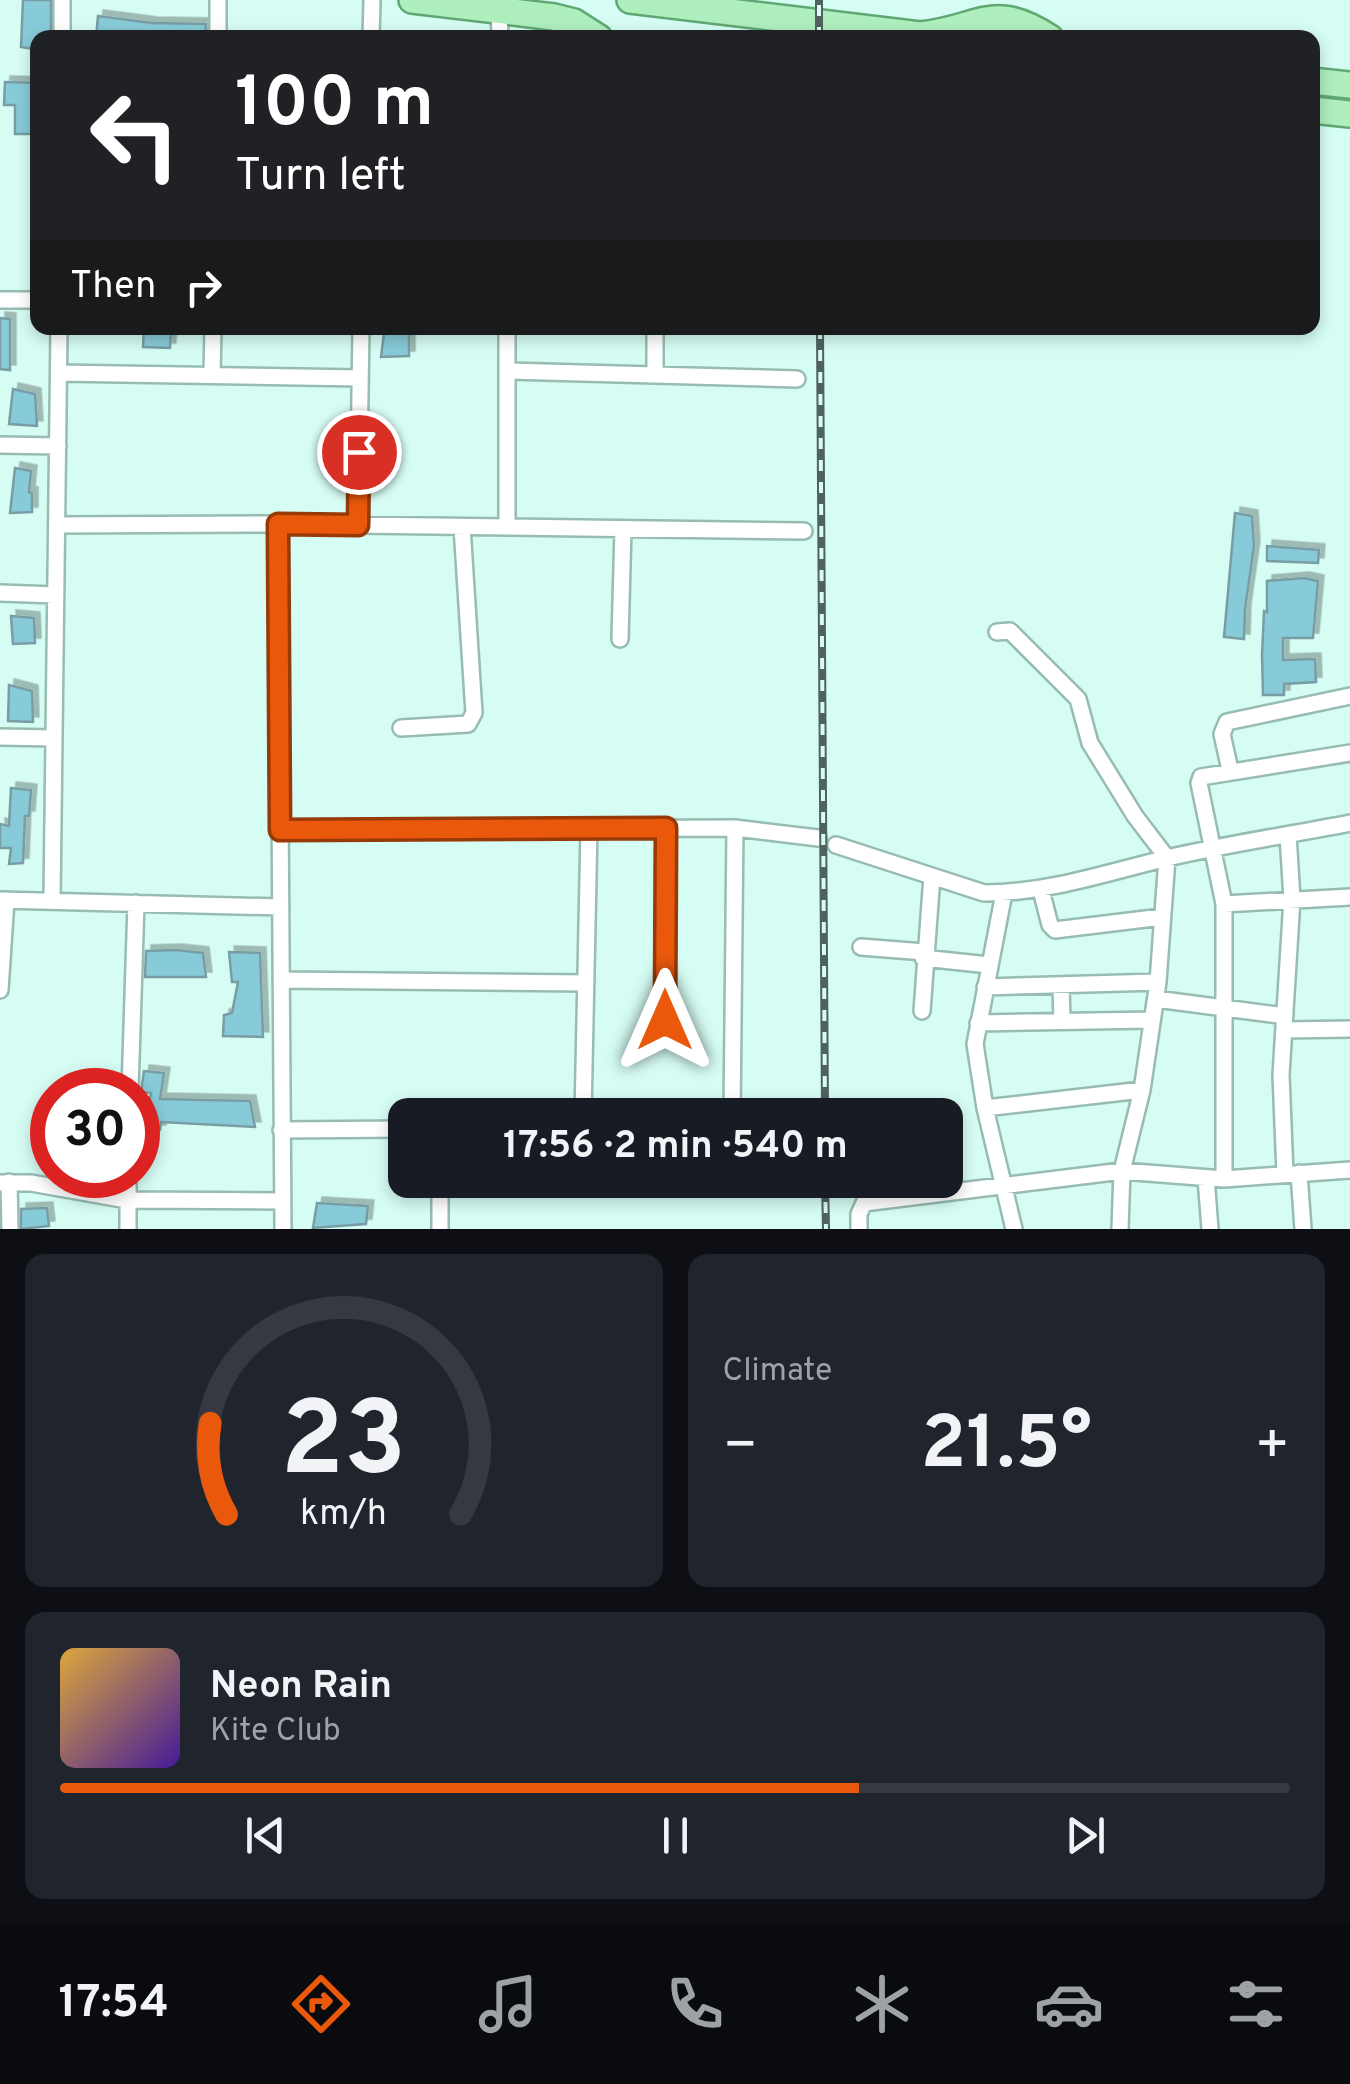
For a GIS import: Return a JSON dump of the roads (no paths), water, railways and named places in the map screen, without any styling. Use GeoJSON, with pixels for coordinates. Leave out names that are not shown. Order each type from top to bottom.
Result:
{"type":"FeatureCollection","features":[{"type":"Feature","properties":{"kind":"main road"},"geometry":{"type":"LineString","coordinates":[[412,0],[499,8],[574,22],[586,30]]}},
{"type":"Feature","properties":{"kind":"main road"},"geometry":{"type":"LineString","coordinates":[[630,0],[827,30]]}},
{"type":"Feature","properties":{"kind":"main road"},"geometry":{"type":"LineString","coordinates":[[942,30],[990,11],[1007,10],[1023,16],[1040,30]]}},
{"type":"Feature","properties":{"kind":"main road"},"geometry":{"type":"LineString","coordinates":[[1320,82],[1350,85]]}},
{"type":"Feature","properties":{"kind":"main road"},"geometry":{"type":"LineString","coordinates":[[1320,111],[1350,114]]}},
{"type":"Feature","properties":{"kind":"street"},"geometry":{"type":"LineString","coordinates":[[62,0],[62,30]]}},
{"type":"Feature","properties":{"kind":"street"},"geometry":{"type":"LineString","coordinates":[[218,0],[218,30]]}},
{"type":"Feature","properties":{"kind":"street"},"geometry":{"type":"LineString","coordinates":[[371,30],[372,0]]}},
{"type":"Feature","properties":{"kind":"street"},"geometry":{"type":"LineString","coordinates":[[499,8],[500,30]]}},
{"type":"Feature","properties":{"kind":"street"},"geometry":{"type":"LineString","coordinates":[[0,300],[30,300]]}},
{"type":"Feature","properties":{"kind":"street"},"geometry":{"type":"LineString","coordinates":[[52,901],[59,335]]}},
{"type":"Feature","properties":{"kind":"street"},"geometry":{"type":"LineString","coordinates":[[212,376],[213,335]]}},
{"type":"Feature","properties":{"kind":"street"},"geometry":{"type":"LineString","coordinates":[[358,525],[362,335]]}},
{"type":"Feature","properties":{"kind":"street"},"geometry":{"type":"LineString","coordinates":[[507,335],[507,527]]}},
{"type":"Feature","properties":{"kind":"street"},"geometry":{"type":"LineString","coordinates":[[654,375],[655,335]]}},
{"type":"Feature","properties":{"kind":"street"},"geometry":{"type":"LineString","coordinates":[[508,371],[796,380]]}},
{"type":"Feature","properties":{"kind":"street"},"geometry":{"type":"LineString","coordinates":[[59,373],[360,378]]}},
{"type":"Feature","properties":{"kind":"street"},"geometry":{"type":"LineString","coordinates":[[0,445],[58,446]]}},
{"type":"Feature","properties":{"kind":"street"},"geometry":{"type":"LineString","coordinates":[[57,525],[278,524],[804,532]]}},
{"type":"Feature","properties":{"kind":"street"},"geometry":{"type":"LineString","coordinates":[[278,524],[283,1229]]}},
{"type":"Feature","properties":{"kind":"street"},"geometry":{"type":"LineString","coordinates":[[401,728],[468,724],[474,713],[462,527]]}},
{"type":"Feature","properties":{"kind":"street"},"geometry":{"type":"LineString","coordinates":[[620,639],[623,529]]}},
{"type":"Feature","properties":{"kind":"street"},"geometry":{"type":"LineString","coordinates":[[0,593],[56,595]]}},
{"type":"Feature","properties":{"kind":"street"},"geometry":{"type":"LineString","coordinates":[[997,632],[1010,631],[1078,699],[1090,743],[1135,816],[1167,858],[1156,999],[1142,1090],[1122,1171],[1120,1229]]}},
{"type":"Feature","properties":{"kind":"street"},"geometry":{"type":"LineString","coordinates":[[1230,770],[1222,734],[1227,722],[1350,696]]}},
{"type":"Feature","properties":{"kind":"street"},"geometry":{"type":"LineString","coordinates":[[0,737],[54,738]]}},
{"type":"Feature","properties":{"kind":"street"},"geometry":{"type":"LineString","coordinates":[[1224,1178],[1224,904],[1199,784],[1201,777],[1350,754]]}},
{"type":"Feature","properties":{"kind":"street"},"geometry":{"type":"LineString","coordinates":[[836,845],[984,892],[1004,892],[1041,890],[1167,858],[1350,822]]}},
{"type":"Feature","properties":{"kind":"street"},"geometry":{"type":"LineString","coordinates":[[665,1020],[666,828]]}},
{"type":"Feature","properties":{"kind":"street"},"geometry":{"type":"LineString","coordinates":[[280,830],[735,828],[818,838]]}},
{"type":"Feature","properties":{"kind":"street"},"geometry":{"type":"LineString","coordinates":[[732,1098],[735,828]]}},
{"type":"Feature","properties":{"kind":"street"},"geometry":{"type":"LineString","coordinates":[[583,1098],[590,829]]}},
{"type":"Feature","properties":{"kind":"street"},"geometry":{"type":"LineString","coordinates":[[1288,835],[1292,899],[1282,1075],[1292,1173],[1304,1229]]}},
{"type":"Feature","properties":{"kind":"street"},"geometry":{"type":"LineString","coordinates":[[922,1011],[932,876]]}},
{"type":"Feature","properties":{"kind":"street"},"geometry":{"type":"LineString","coordinates":[[1041,890],[1050,925],[1055,930],[1162,917]]}},
{"type":"Feature","properties":{"kind":"street"},"geometry":{"type":"LineString","coordinates":[[1004,892],[975,1044],[985,1108],[1014,1229]]}},
{"type":"Feature","properties":{"kind":"street"},"geometry":{"type":"LineString","coordinates":[[1224,904],[1350,897]]}},
{"type":"Feature","properties":{"kind":"street"},"geometry":{"type":"LineString","coordinates":[[0,990],[3,900],[280,907]]}},
{"type":"Feature","properties":{"kind":"street"},"geometry":{"type":"LineString","coordinates":[[131,1068],[136,903]]}},
{"type":"Feature","properties":{"kind":"street"},"geometry":{"type":"LineString","coordinates":[[860,946],[990,965]]}},
{"type":"Feature","properties":{"kind":"street"},"geometry":{"type":"LineString","coordinates":[[280,980],[586,983]]}},
{"type":"Feature","properties":{"kind":"street"},"geometry":{"type":"LineString","coordinates":[[985,988],[1158,982]]}},
{"type":"Feature","properties":{"kind":"street"},"geometry":{"type":"LineString","coordinates":[[1061,986],[1062,1022]]}},
{"type":"Feature","properties":{"kind":"street"},"geometry":{"type":"LineString","coordinates":[[1156,999],[1222,1006],[1285,1023],[1350,1029]]}},
{"type":"Feature","properties":{"kind":"street"},"geometry":{"type":"LineString","coordinates":[[978,1023],[1152,1020]]}},
{"type":"Feature","properties":{"kind":"street"},"geometry":{"type":"LineString","coordinates":[[985,1108],[1142,1090]]}},
{"type":"Feature","properties":{"kind":"street"},"geometry":{"type":"LineString","coordinates":[[281,1130],[388,1129]]}},
{"type":"Feature","properties":{"kind":"street"},"geometry":{"type":"LineString","coordinates":[[859,1229],[864,1203],[1004,1185],[1122,1171],[1224,1178],[1350,1170]]}},
{"type":"Feature","properties":{"kind":"street"},"geometry":{"type":"LineString","coordinates":[[1206,1178],[1210,1229]]}},
{"type":"Feature","properties":{"kind":"street"},"geometry":{"type":"LineString","coordinates":[[10,1229],[4,1182],[127,1200],[282,1201]]}},
{"type":"Feature","properties":{"kind":"street"},"geometry":{"type":"LineString","coordinates":[[440,1198],[440,1229]]}},
{"type":"Feature","properties":{"kind":"street"},"geometry":{"type":"LineString","coordinates":[[127,1200],[128,1229]]}},
{"type":"Feature","properties":{"kind":"railway"},"geometry":{"type":"LineString","coordinates":[[819,0],[819,30]]}},
{"type":"Feature","properties":{"kind":"railway"},"geometry":{"type":"LineString","coordinates":[[820,335],[825,1098]]}},
{"type":"Feature","properties":{"kind":"railway"},"geometry":{"type":"LineString","coordinates":[[825,1198],[826,1229]]}}]}
